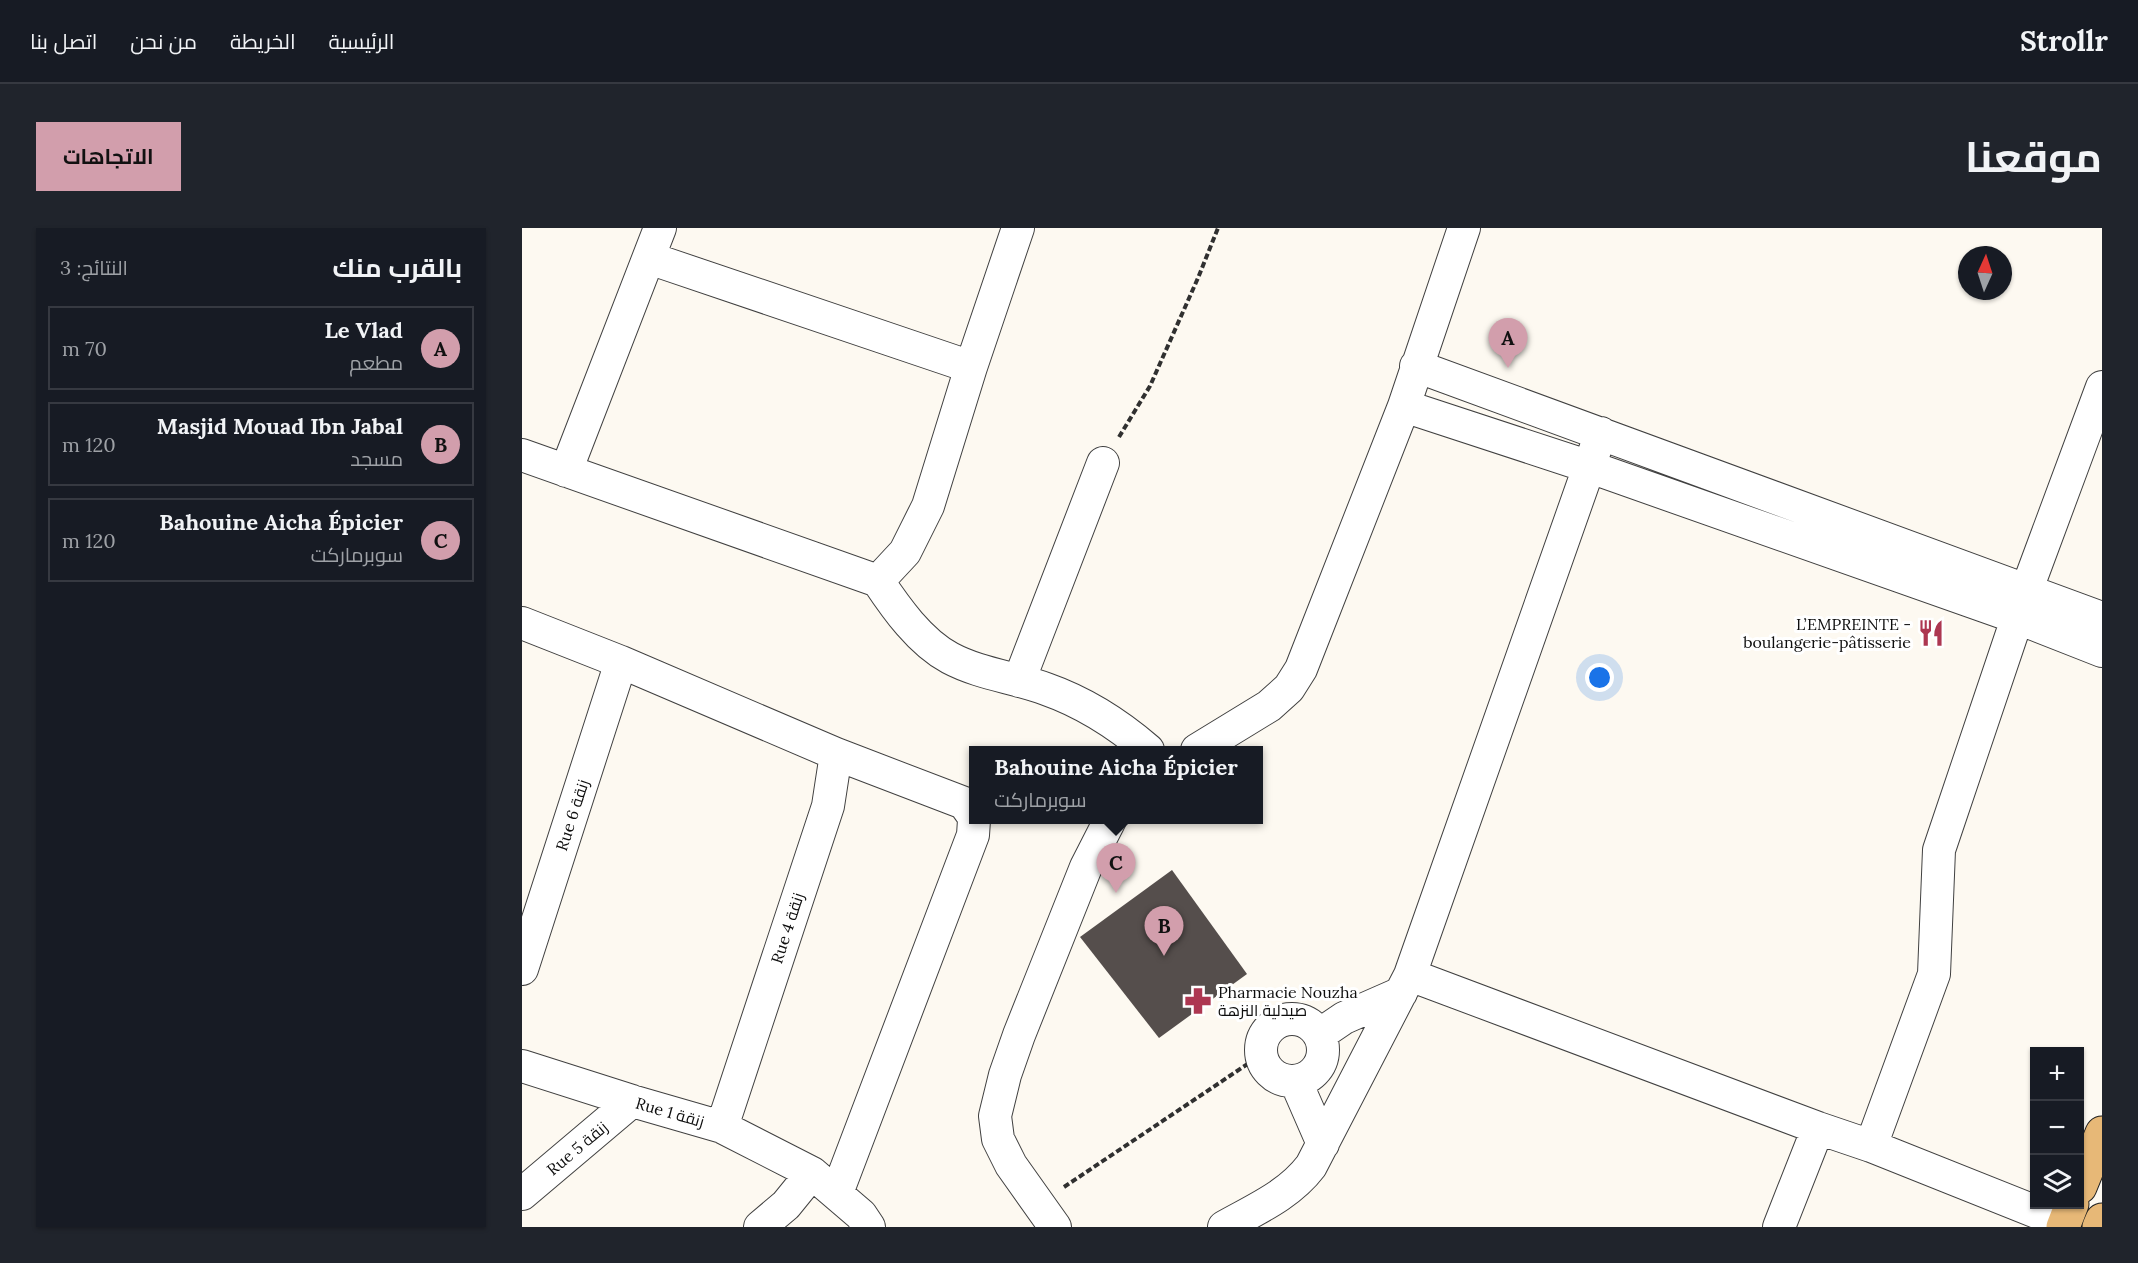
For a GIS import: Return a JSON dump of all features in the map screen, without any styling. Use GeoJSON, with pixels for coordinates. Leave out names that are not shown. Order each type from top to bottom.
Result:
{"type":"FeatureCollection","features":[{"type":"Feature","properties":{"kind":"main road"},"geometry":{"type":"LineString","coordinates":[[2084,1175],[2102,1133]]}},
{"type":"Feature","properties":{"kind":"main road"},"geometry":{"type":"LineString","coordinates":[[2099,1227],[2102,1220]]}},
{"type":"Feature","properties":{"kind":"street"},"geometry":{"type":"LineString","coordinates":[[566,471],[660,228]]}},
{"type":"Feature","properties":{"kind":"street"},"geometry":{"type":"LineString","coordinates":[[878,581],[905,552],[928,506],[970,367],[1018,228]]}},
{"type":"Feature","properties":{"kind":"street"},"geometry":{"type":"LineString","coordinates":[[1204,746],[1269,706],[1289,688],[1301,669],[1404,406],[1464,228]]}},
{"type":"Feature","properties":{"kind":"street"},"geometry":{"type":"LineString","coordinates":[[649,258],[970,367]]}},
{"type":"Feature","properties":{"kind":"street"},"geometry":{"type":"LineString","coordinates":[[1416,366],[1601,432],[2022,603],[2102,651]]}},
{"type":"Feature","properties":{"kind":"street"},"geometry":{"type":"LineString","coordinates":[[1871,1146],[1934,974],[1939,850],[2022,603],[2102,387]]}},
{"type":"Feature","properties":{"kind":"street"},"geometry":{"type":"LineString","coordinates":[[1404,406],[2022,603],[2102,618]]}},
{"type":"Feature","properties":{"kind":"street"},"geometry":{"type":"LineString","coordinates":[[1224,1227],[1286,1192],[1301,1179],[1311,1166],[1406,984],[1601,432]]}},
{"type":"Feature","properties":{"kind":"street"},"geometry":{"type":"LineString","coordinates":[[522,455],[878,581],[894,606],[919,634],[948,657],[974,668],[1047,689],[1080,703],[1142,746]]}},
{"type":"Feature","properties":{"kind":"street"},"geometry":{"type":"LineString","coordinates":[[1019,681],[1103,463]]}},
{"type":"Feature","properties":{"kind":"street"},"geometry":{"type":"LineString","coordinates":[[522,623],[621,662],[823,748],[964,803],[969,810]]}},
{"type":"Feature","properties":{"kind":"street","name":"Rue 6 زنقة"},"geometry":{"type":"LineString","coordinates":[[522,969],[621,662]]}},
{"type":"Feature","properties":{"kind":"street","name":"Rue 4 زنقة"},"geometry":{"type":"LineString","coordinates":[[722,1127],[828,806],[823,748]]}},
{"type":"Feature","properties":{"kind":"street"},"geometry":{"type":"LineString","coordinates":[[837,1193],[973,835],[974,824]]}},
{"type":"Feature","properties":{"kind":"street"},"geometry":{"type":"LineString","coordinates":[[1047,1216],[1011,1165],[998,1138],[995,1116],[1005,1075],[1019,1035],[1086,867],[1108,824]]}},
{"type":"Feature","properties":{"kind":"street"},"geometry":{"type":"LineString","coordinates":[[1318,1035],[1406,984],[1871,1146],[2067,1218]]}},
{"type":"Feature","properties":{"kind":"street"},"geometry":{"type":"LineString","coordinates":[[1287,1020],[1299,1020],[1310,1026],[1318,1035],[1323,1046],[1322,1058],[1316,1069],[1307,1077],[1296,1082],[1283,1080],[1272,1075],[1265,1066],[1261,1055],[1261,1043],[1266,1032],[1276,1024],[1287,1020]]}},
{"type":"Feature","properties":{"kind":"street","name":"Rue 1 زنقة"},"geometry":{"type":"LineString","coordinates":[[522,1066],[722,1127],[812,1173],[861,1215],[869,1227]]}},
{"type":"Feature","properties":{"kind":"street"},"geometry":{"type":"LineString","coordinates":[[1296,1082],[1323,1144]]}},
{"type":"Feature","properties":{"kind":"street","name":"Rue 5 زنقة"},"geometry":{"type":"LineString","coordinates":[[522,1194],[632,1101]]}},
{"type":"Feature","properties":{"kind":"street"},"geometry":{"type":"LineString","coordinates":[[1779,1227],[1818,1128]]}},
{"type":"Feature","properties":{"kind":"street"},"geometry":{"type":"LineString","coordinates":[[760,1227],[786,1205],[812,1173]]}},
{"type":"Feature","properties":{"kind":"path"},"geometry":{"type":"LineString","coordinates":[[1103,463],[1150,386],[1218,228]]}},
{"type":"Feature","properties":{"kind":"path"},"geometry":{"type":"LineString","coordinates":[[1047,1216],[1261,1055]]}},
{"type":"Feature","properties":{"kind":"building"},"geometry":{"type":"Polygon","coordinates":[[[1172,870],[1247,974],[1159,1038],[1080,937],[1172,870]]]}},
{"type":"Feature","properties":{"kind":"place","name":"Le Vlad"},"geometry":{"type":"Point","coordinates":[1508,368]}},
{"type":"Feature","properties":{"kind":"place","name":"L’EMPREINTE - boulangerie-pâtisserie"},"geometry":{"type":"Point","coordinates":[1931,633]}},
{"type":"Feature","properties":{"kind":"place","name":"Bahouine Aicha Épicier"},"geometry":{"type":"Point","coordinates":[1116,893]}},
{"type":"Feature","properties":{"kind":"place","name":"Masjid Mouad Ibn Jabal"},"geometry":{"type":"Point","coordinates":[1164,956]}},
{"type":"Feature","properties":{"kind":"place","name":"Pharmacie Nouzha صيدلية النزهة"},"geometry":{"type":"Point","coordinates":[1198,1001]}}]}
